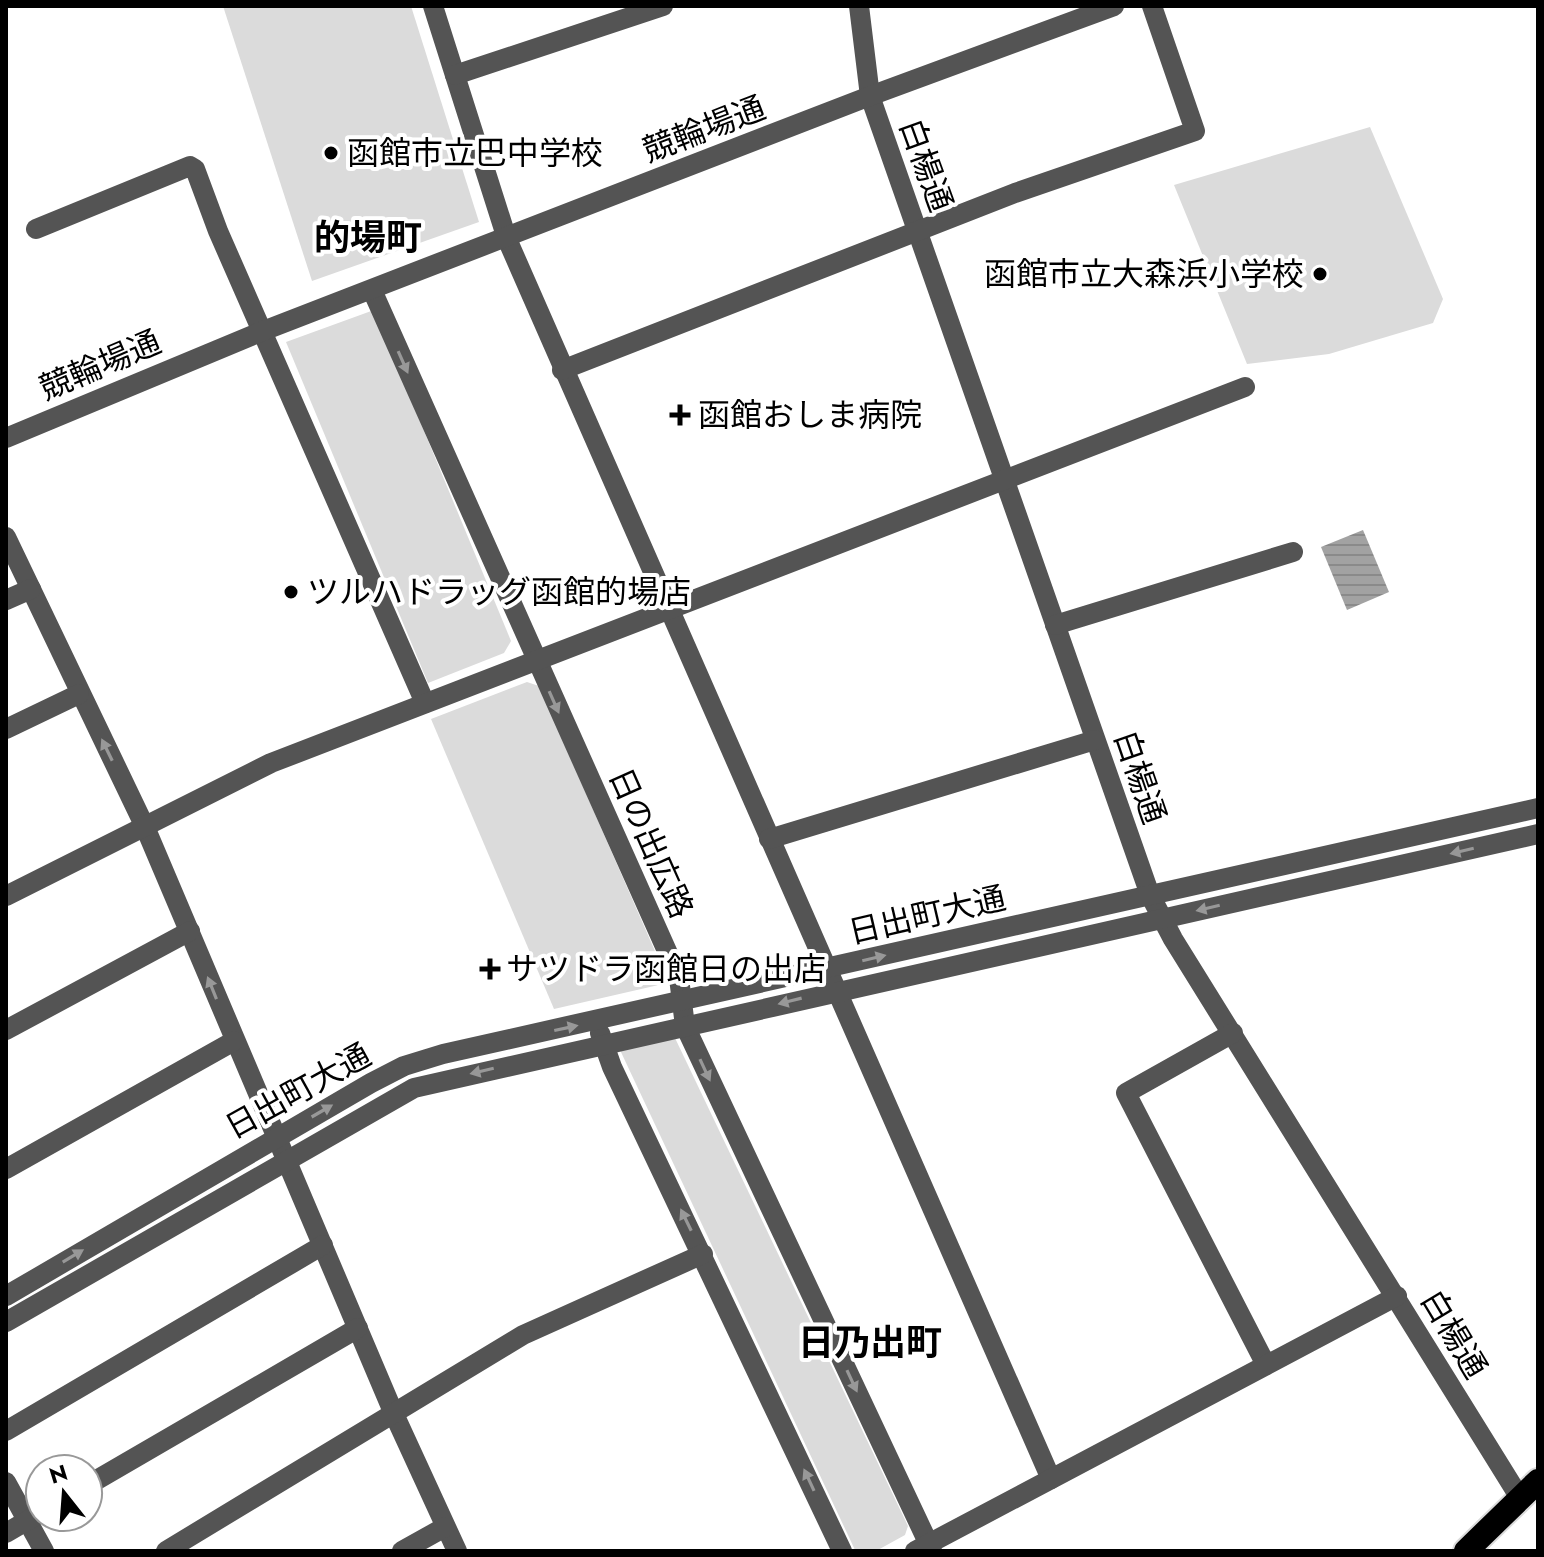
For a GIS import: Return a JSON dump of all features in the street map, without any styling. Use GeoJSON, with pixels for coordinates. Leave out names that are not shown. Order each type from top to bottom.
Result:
{"type":"FeatureCollection","features":[{"type":"Feature","properties":{"kind":"highway"},"geometry":{"type":"LineString","coordinates":[[1466,1551],[1529,1490]]}},
{"type":"Feature","properties":{"kind":"street"},"geometry":{"type":"LineString","coordinates":[[433,6],[507,239],[1051,1479]]}},
{"type":"Feature","properties":{"kind":"street"},"geometry":{"type":"LineString","coordinates":[[455,75],[663,6]]}},
{"type":"Feature","properties":{"kind":"street","name":"白楊通"},"geometry":{"type":"LineString","coordinates":[[859,6],[870,96],[1150,895],[1397,1296],[1529,1490]]}},
{"type":"Feature","properties":{"kind":"street"},"geometry":{"type":"LineString","coordinates":[[562,370],[1015,193],[1195,131],[1152,6]]}},
{"type":"Feature","properties":{"kind":"street","name":"競輪場通"},"geometry":{"type":"LineString","coordinates":[[6,438],[263,331],[1103,8]]}},
{"type":"Feature","properties":{"kind":"street"},"geometry":{"type":"LineString","coordinates":[[36,229],[190,166],[195,169],[218,231],[425,703]]}},
{"type":"Feature","properties":{"kind":"street","name":"日の出広路"},"geometry":{"type":"LineString","coordinates":[[372,290],[679,978],[685,1026],[925,1549]]}},
{"type":"Feature","properties":{"kind":"street"},"geometry":{"type":"LineString","coordinates":[[8,889],[145,827],[271,763],[1245,387]]}},
{"type":"Feature","properties":{"kind":"street"},"geometry":{"type":"LineString","coordinates":[[6,537],[145,827],[394,1414],[457,1551]]}},
{"type":"Feature","properties":{"kind":"street"},"geometry":{"type":"LineString","coordinates":[[1055,625],[1293,552]]}},
{"type":"Feature","properties":{"kind":"street"},"geometry":{"type":"LineString","coordinates":[[6,600],[31,589]]}},
{"type":"Feature","properties":{"kind":"street"},"geometry":{"type":"LineString","coordinates":[[6,729],[79,694]]}},
{"type":"Feature","properties":{"kind":"street"},"geometry":{"type":"LineString","coordinates":[[769,839],[1095,740]]}},
{"type":"Feature","properties":{"kind":"street","name":"日出町大通"},"geometry":{"type":"LineString","coordinates":[[6,1296],[277,1136],[404,1066],[443,1054],[681,1003],[1538,808]]}},
{"type":"Feature","properties":{"kind":"street","name":"日出町大通"},"geometry":{"type":"LineString","coordinates":[[6,1322],[414,1088],[835,990],[1538,834]]}},
{"type":"Feature","properties":{"kind":"street"},"geometry":{"type":"LineString","coordinates":[[6,1030],[190,931]]}},
{"type":"Feature","properties":{"kind":"street"},"geometry":{"type":"LineString","coordinates":[[595,1021],[842,1551]]}},
{"type":"Feature","properties":{"kind":"street"},"geometry":{"type":"LineString","coordinates":[[1233,1033],[1126,1093],[1266,1365]]}},
{"type":"Feature","properties":{"kind":"street"},"geometry":{"type":"LineString","coordinates":[[6,1169],[234,1041]]}},
{"type":"Feature","properties":{"kind":"street"},"geometry":{"type":"LineString","coordinates":[[6,1431],[323,1245]]}},
{"type":"Feature","properties":{"kind":"street"},"geometry":{"type":"LineString","coordinates":[[166,1551],[523,1335],[703,1254]]}},
{"type":"Feature","properties":{"kind":"street"},"geometry":{"type":"LineString","coordinates":[[925,1549],[1397,1296]]}},
{"type":"Feature","properties":{"kind":"street"},"geometry":{"type":"LineString","coordinates":[[104,1476],[358,1328]]}},
{"type":"Feature","properties":{"kind":"street"},"geometry":{"type":"LineString","coordinates":[[6,1482],[24,1504]]}},
{"type":"Feature","properties":{"kind":"street"},"geometry":{"type":"LineString","coordinates":[[6,1533],[24,1523]]}},
{"type":"Feature","properties":{"kind":"street"},"geometry":{"type":"LineString","coordinates":[[402,1551],[445,1527]]}},
{"type":"Feature","properties":{"kind":"shaded area"},"geometry":{"type":"Polygon","coordinates":[[[223,6],[411,6],[479,222],[312,281],[223,6]]]}},
{"type":"Feature","properties":{"kind":"shaded area"},"geometry":{"type":"Polygon","coordinates":[[[1370,127],[1443,299],[1433,323],[1329,354],[1247,364],[1174,185],[1370,127]]]}},
{"type":"Feature","properties":{"kind":"shaded area"},"geometry":{"type":"Polygon","coordinates":[[[374,310],[511,641],[504,653],[428,683],[286,342],[374,310]]]}},
{"type":"Feature","properties":{"kind":"shaded area"},"geometry":{"type":"Polygon","coordinates":[[[1363,530],[1389,592],[1347,610],[1321,547],[1363,530]]]}},
{"type":"Feature","properties":{"kind":"shaded area"},"geometry":{"type":"Polygon","coordinates":[[[527,682],[539,686],[665,974],[663,984],[554,1009],[431,719],[527,682]]]}},
{"type":"Feature","properties":{"kind":"shaded area"},"geometry":{"type":"Polygon","coordinates":[[[675,1038],[908,1526],[905,1535],[876,1551],[855,1550],[620,1050],[675,1038]]]}},
{"type":"Feature","properties":{"kind":"place","name":"函館市立巴中学校"},"geometry":{"type":"Point","coordinates":[331,153]}},
{"type":"Feature","properties":{"kind":"place","name":"函館市立大森浜小学校"},"geometry":{"type":"Point","coordinates":[1320,274]}},
{"type":"Feature","properties":{"kind":"place","name":"函館おしま病院"},"geometry":{"type":"Point","coordinates":[680,415]}},
{"type":"Feature","properties":{"kind":"place","name":"ツルハドラッグ函館的場店"},"geometry":{"type":"Point","coordinates":[291,592]}},
{"type":"Feature","properties":{"kind":"place","name":"サツドラ函館日の出店"},"geometry":{"type":"Point","coordinates":[490,969]}},
{"type":"Feature","properties":{"kind":"district","name":"的場町"},"geometry":{"type":"Point","coordinates":[368,237]}},
{"type":"Feature","properties":{"kind":"district","name":"日乃出町"},"geometry":{"type":"Point","coordinates":[870,1342]}}]}
